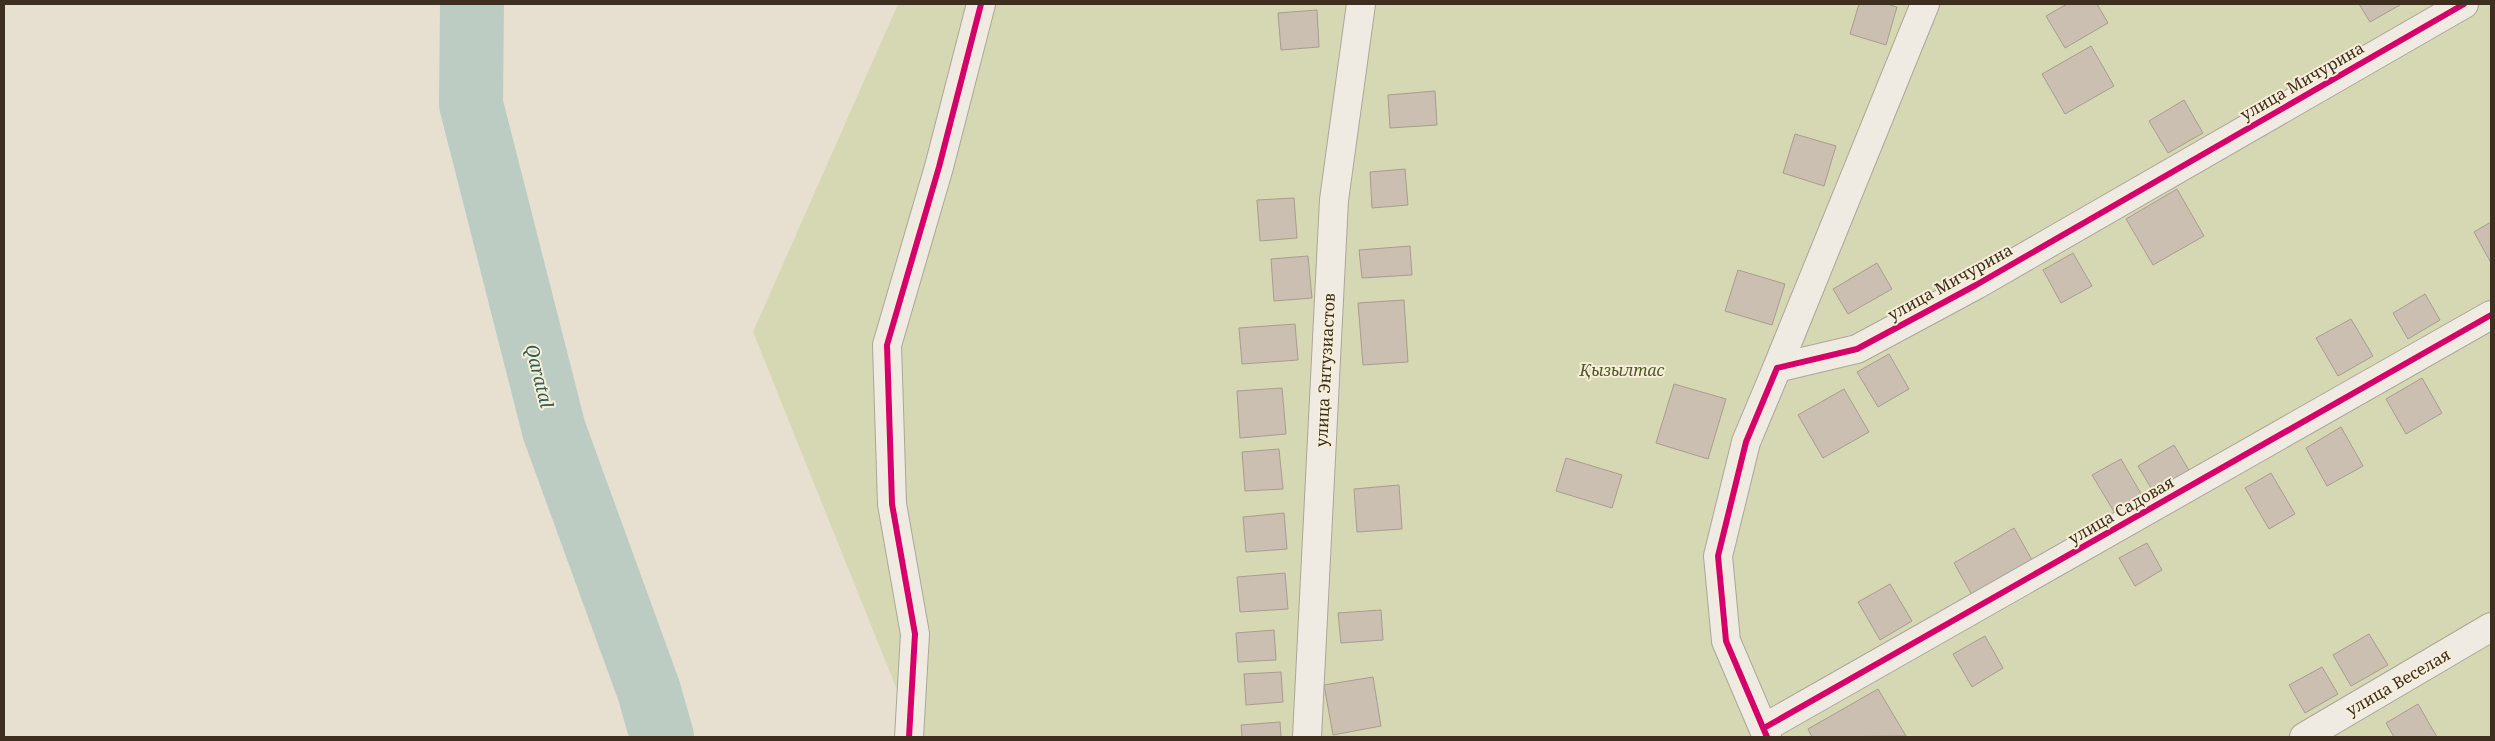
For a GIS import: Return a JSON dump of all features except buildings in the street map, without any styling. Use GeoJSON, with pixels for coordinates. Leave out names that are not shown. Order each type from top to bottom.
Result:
{"type":"FeatureCollection","features":[{"type":"Feature","properties":{"kind":"street"},"geometry":{"type":"LineString","coordinates":[[909,737],[916,634],[892,504],[887,345],[939,167],[981,4]]}},
{"type":"Feature","properties":{"kind":"street","name":"улица Энтузиастов"},"geometry":{"type":"LineString","coordinates":[[1306,737],[1334,200],[1361,4]]}},
{"type":"Feature","properties":{"kind":"street"},"geometry":{"type":"LineString","coordinates":[[1766,733],[1726,640],[1718,556],[1746,442],[1925,4]]}},
{"type":"Feature","properties":{"kind":"street","name":"улица Мичурина"},"geometry":{"type":"LineString","coordinates":[[1777,368],[1857,349],[1985,280],[2464,4]]}},
{"type":"Feature","properties":{"kind":"street","name":"улица Садовая"},"geometry":{"type":"LineString","coordinates":[[1766,733],[2491,315]]}},
{"type":"Feature","properties":{"kind":"street","name":"улица Веселая"},"geometry":{"type":"LineString","coordinates":[[2304,737],[2491,627]]}},
{"type":"Feature","properties":{"kind":"green space","name":"Қызылтас"},"geometry":{"type":"Polygon","coordinates":[[[898,4],[2491,4],[2491,737],[916,737],[753,332],[898,4]]]}},
{"type":"Feature","properties":{"kind":"waterway","name":"Qaratal"},"geometry":{"type":"LineString","coordinates":[[472,4],[471,104],[554,430],[649,691],[662,737]]}},
{"type":"Feature","properties":{"kind":"cycle path"},"geometry":{"type":"LineString","coordinates":[[909,737],[915,634],[892,504],[887,345],[939,167],[981,4]]}},
{"type":"Feature","properties":{"kind":"cycle path"},"geometry":{"type":"LineString","coordinates":[[1767,737],[1726,641],[1718,556],[1746,442],[1777,368],[1857,349],[1976,285],[2464,4]]}},
{"type":"Feature","properties":{"kind":"cycle path"},"geometry":{"type":"LineString","coordinates":[[1764,728],[2491,315]]}}]}
